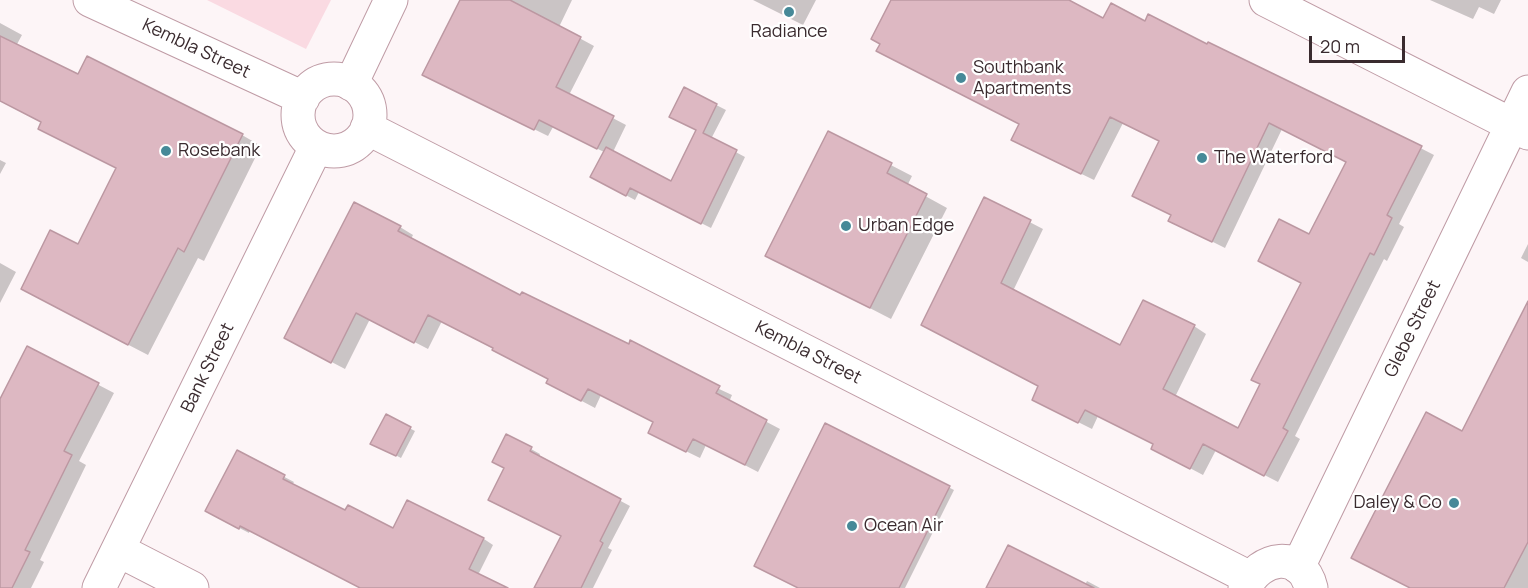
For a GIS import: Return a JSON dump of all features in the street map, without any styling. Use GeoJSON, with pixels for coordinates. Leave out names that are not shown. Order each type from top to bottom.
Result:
{"type":"FeatureCollection","features":[{"type":"Feature","properties":{"kind":"street","name":"Kembla Street"},"geometry":{"type":"LineString","coordinates":[[90,0],[303,98]]}},
{"type":"Feature","properties":{"kind":"street"},"geometry":{"type":"LineString","coordinates":[[351,84],[392,0]]}},
{"type":"Feature","properties":{"kind":"street"},"geometry":{"type":"LineString","coordinates":[[1266,0],[1520,129]]}},
{"type":"Feature","properties":{"kind":"street"},"geometry":{"type":"LineString","coordinates":[[329,80],[351,84],[365,98],[369,108],[367,128],[355,144],[346,149],[336,152],[316,147],[301,131],[298,120],[303,98],[309,89],[329,80]]}},
{"type":"Feature","properties":{"kind":"street","name":"Glebe Street"},"geometry":{"type":"LineString","coordinates":[[1305,577],[1520,129],[1528,92]]}},
{"type":"Feature","properties":{"kind":"street","name":"Kembla Street"},"geometry":{"type":"LineString","coordinates":[[367,128],[1248,583]]}},
{"type":"Feature","properties":{"kind":"street","name":"Bank Street"},"geometry":{"type":"LineString","coordinates":[[99,588],[316,147]]}},
{"type":"Feature","properties":{"kind":"street"},"geometry":{"type":"LineString","coordinates":[[118,550],[192,588]]}},
{"type":"Feature","properties":{"kind":"street"},"geometry":{"type":"LineString","coordinates":[[1248,583],[1257,569],[1277,561],[1305,577]]}},
{"type":"Feature","properties":{"kind":"shaded area"},"geometry":{"type":"Polygon","coordinates":[[[207,0],[331,0],[306,49],[207,0]]]}},
{"type":"Feature","properties":{"kind":"building"},"geometry":{"type":"Polygon","coordinates":[[[460,0],[510,0],[581,37],[556,87],[614,116],[597,149],[539,120],[534,130],[422,75],[460,0]]]}},
{"type":"Feature","properties":{"kind":"building"},"geometry":{"type":"Polygon","coordinates":[[[891,0],[1069,0],[1103,18],[1111,3],[1145,21],[1148,14],[1422,146],[1387,215],[1392,218],[1374,255],[1370,253],[1283,428],[1288,431],[1264,476],[1203,444],[1190,469],[1151,449],[1153,444],[1085,410],[1078,423],[1032,400],[1038,386],[921,325],[984,197],[1031,220],[1001,283],[1120,345],[1143,300],[1195,325],[1163,389],[1238,428],[1260,384],[1251,380],[1301,283],[1258,261],[1279,219],[1309,234],[1346,162],[1269,123],[1212,242],[1168,221],[1171,215],[1132,196],[1159,141],[1110,117],[1081,174],[1011,140],[1019,124],[876,51],[880,44],[871,39],[891,0]]]}},
{"type":"Feature","properties":{"kind":"building"},"geometry":{"type":"Polygon","coordinates":[[[0,36],[78,74],[87,56],[243,134],[184,252],[178,248],[128,345],[21,289],[50,230],[78,244],[116,168],[38,129],[41,122],[0,101],[0,36]]]}},
{"type":"Feature","properties":{"kind":"building"},"geometry":{"type":"Polygon","coordinates":[[[684,87],[717,104],[703,133],[737,150],[701,224],[630,188],[626,196],[590,177],[606,147],[671,181],[696,130],[669,117],[684,87]]]}},
{"type":"Feature","properties":{"kind":"building","name":"Urban Edge"},"geometry":{"type":"Polygon","coordinates":[[[828,131],[892,163],[887,173],[927,194],[870,308],[765,256],[828,131]]]}},
{"type":"Feature","properties":{"kind":"building"},"geometry":{"type":"Polygon","coordinates":[[[354,202],[401,226],[398,231],[520,295],[522,292],[629,344],[630,340],[720,386],[716,393],[767,420],[745,465],[693,439],[686,452],[648,433],[653,422],[588,389],[581,401],[546,383],[548,379],[492,350],[493,348],[428,315],[414,343],[356,313],[331,363],[284,338],[354,202]]]}},
{"type":"Feature","properties":{"kind":"building","name":"Daley & Co"},"geometry":{"type":"Polygon","coordinates":[[[1528,301],[1528,542],[1504,588],[1410,588],[1351,558],[1426,412],[1462,431],[1528,301]]]}},
{"type":"Feature","properties":{"kind":"building"},"geometry":{"type":"Polygon","coordinates":[[[27,346],[99,383],[64,451],[72,455],[25,550],[30,552],[12,588],[0,588],[0,399],[27,346]]]}},
{"type":"Feature","properties":{"kind":"building"},"geometry":{"type":"Polygon","coordinates":[[[386,414],[411,427],[396,456],[370,444],[386,414]]]}},
{"type":"Feature","properties":{"kind":"building","name":"Ocean Air"},"geometry":{"type":"Polygon","coordinates":[[[825,423],[950,486],[899,588],[798,588],[754,566],[825,423]]]}},
{"type":"Feature","properties":{"kind":"building"},"geometry":{"type":"Polygon","coordinates":[[[506,434],[532,447],[530,451],[621,499],[600,541],[603,543],[581,588],[534,588],[561,536],[488,500],[504,468],[492,462],[506,434]]]}},
{"type":"Feature","properties":{"kind":"building"},"geometry":{"type":"Polygon","coordinates":[[[237,450],[285,475],[283,479],[345,510],[348,505],[393,528],[407,500],[484,538],[469,569],[508,588],[360,588],[240,526],[239,529],[205,511],[237,450]]]}},
{"type":"Feature","properties":{"kind":"building"},"geometry":{"type":"Polygon","coordinates":[[[1008,545],[1094,588],[986,588],[1008,545]]]}},
{"type":"Feature","properties":{"kind":"place","name":"Radiance"},"geometry":{"type":"Point","coordinates":[789,12]}},
{"type":"Feature","properties":{"kind":"place","name":"Southbank Apartments"},"geometry":{"type":"Point","coordinates":[961,78]}},
{"type":"Feature","properties":{"kind":"place","name":"Rosebank"},"geometry":{"type":"Point","coordinates":[166,151]}},
{"type":"Feature","properties":{"kind":"place","name":"The Waterford"},"geometry":{"type":"Point","coordinates":[1202,158]}},
{"type":"Feature","properties":{"kind":"place","name":"Urban Edge"},"geometry":{"type":"Point","coordinates":[846,226]}},
{"type":"Feature","properties":{"kind":"place","name":"Daley & Co"},"geometry":{"type":"Point","coordinates":[1454,503]}},
{"type":"Feature","properties":{"kind":"place","name":"Ocean Air"},"geometry":{"type":"Point","coordinates":[852,526]}}]}
